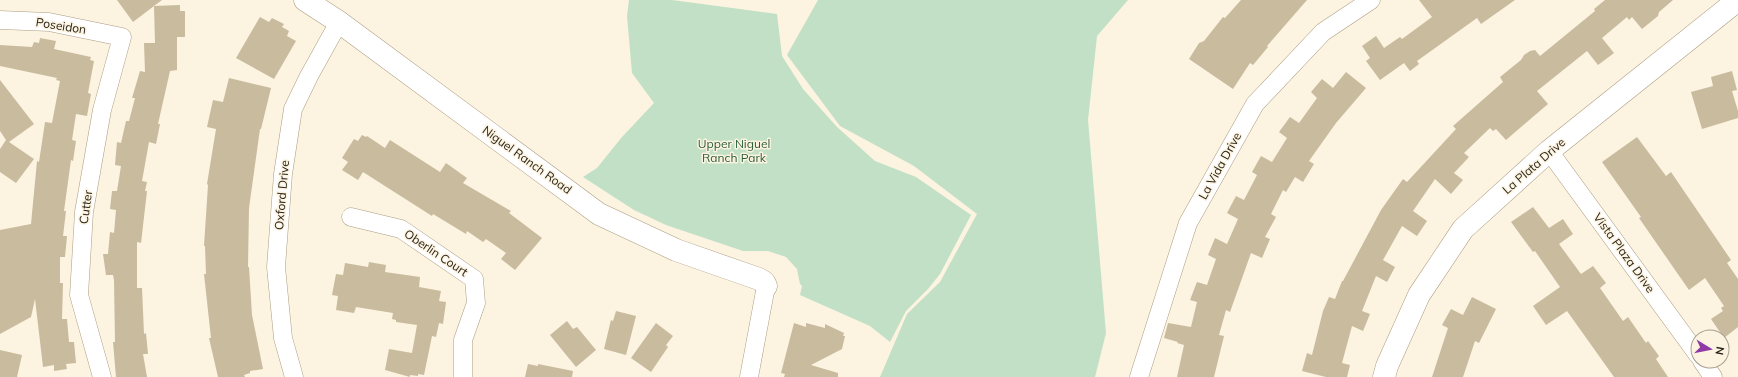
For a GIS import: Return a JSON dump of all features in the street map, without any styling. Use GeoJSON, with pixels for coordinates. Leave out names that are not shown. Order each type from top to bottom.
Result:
{"type":"FeatureCollection","features":[{"type":"Feature","properties":{"kind":"street","name":"Niguel Ranch Road"},"geometry":{"type":"LineString","coordinates":[[305,0],[339,22],[599,214],[676,250],[759,279],[764,282],[766,286]]}},
{"type":"Feature","properties":{"kind":"street","name":"La Vida Drive"},"geometry":{"type":"LineString","coordinates":[[1139,377],[1188,223],[1254,104],[1323,32],[1371,0]]}},
{"type":"Feature","properties":{"kind":"street","name":"La Plata Drive"},"geometry":{"type":"LineString","coordinates":[[1384,377],[1387,366],[1419,295],[1463,229],[1549,151],[1738,0]]}},
{"type":"Feature","properties":{"kind":"street","name":"Poseidon"},"geometry":{"type":"LineString","coordinates":[[0,20],[49,22],[122,37]]}},
{"type":"Feature","properties":{"kind":"street","name":"Oxford Drive"},"geometry":{"type":"LineString","coordinates":[[294,377],[283,338],[276,267],[283,174],[293,108],[339,22]]}},
{"type":"Feature","properties":{"kind":"street","name":"Cutter"},"geometry":{"type":"LineString","coordinates":[[102,377],[79,295],[79,288],[86,196],[102,110],[122,37]]}},
{"type":"Feature","properties":{"kind":"street","name":"Vista Plaza Drive"},"geometry":{"type":"LineString","coordinates":[[1549,151],[1690,344]]}},
{"type":"Feature","properties":{"kind":"street","name":"Oberlin Court"},"geometry":{"type":"LineString","coordinates":[[351,217],[401,229],[474,279],[476,303],[463,340],[463,377]]}},
{"type":"Feature","properties":{"kind":"street"},"geometry":{"type":"LineString","coordinates":[[749,377],[766,286]]}},
{"type":"Feature","properties":{"kind":"green space","name":"Upper Niguel Ranch Park"},"geometry":{"type":"Polygon","coordinates":[[[629,0],[672,0],[777,14],[782,56],[803,89],[837,127],[875,161],[916,177],[971,215],[940,274],[928,289],[906,311],[890,342],[870,326],[800,295],[802,286],[800,284],[797,269],[786,257],[768,251],[743,251],[666,225],[634,210],[583,177],[597,168],[622,137],[654,103],[632,73],[627,16],[629,0]]]}},
{"type":"Feature","properties":{"kind":"green space"},"geometry":{"type":"Polygon","coordinates":[[[818,0],[1128,0],[1097,36],[1088,120],[1106,333],[1095,377],[880,377],[907,314],[940,282],[977,214],[914,166],[840,126],[787,55],[818,0]]]}},
{"type":"Feature","properties":{"kind":"building"},"geometry":{"type":"Polygon","coordinates":[[[117,0],[162,0],[133,22],[117,0]]]}},
{"type":"Feature","properties":{"kind":"building"},"geometry":{"type":"Polygon","coordinates":[[[1241,0],[1307,0],[1267,46],[1268,47],[1253,65],[1250,63],[1233,89],[1189,59],[1199,43],[1204,41],[1223,17],[1225,18],[1241,0]]]}},
{"type":"Feature","properties":{"kind":"building"},"geometry":{"type":"Polygon","coordinates":[[[1419,0],[1515,0],[1481,24],[1477,18],[1417,61],[1419,64],[1410,71],[1404,63],[1380,80],[1366,61],[1370,58],[1362,46],[1376,36],[1384,48],[1400,37],[1402,39],[1432,17],[1419,0]]]}},
{"type":"Feature","properties":{"kind":"building"},"geometry":{"type":"Polygon","coordinates":[[[1605,0],[1673,0],[1659,12],[1658,16],[1642,29],[1632,17],[1629,20],[1627,17],[1602,38],[1614,53],[1598,65],[1587,51],[1537,91],[1548,104],[1506,140],[1496,129],[1493,131],[1490,128],[1464,153],[1469,157],[1454,173],[1463,180],[1451,194],[1435,179],[1413,211],[1427,221],[1417,236],[1402,226],[1383,260],[1395,267],[1387,282],[1376,276],[1362,311],[1370,314],[1363,331],[1352,326],[1342,363],[1350,365],[1347,377],[1326,377],[1302,371],[1307,353],[1312,355],[1323,311],[1329,297],[1335,299],[1342,281],[1381,210],[1403,179],[1407,182],[1456,129],[1453,126],[1503,82],[1500,77],[1521,60],[1524,55],[1535,50],[1540,56],[1595,11],[1594,9],[1605,0]]]}},
{"type":"Feature","properties":{"kind":"building"},"geometry":{"type":"Polygon","coordinates":[[[180,5],[180,11],[185,11],[185,37],[177,37],[177,70],[170,71],[158,124],[160,124],[156,144],[149,142],[142,181],[147,182],[145,191],[147,191],[141,243],[137,242],[137,288],[142,288],[144,334],[146,333],[148,354],[143,354],[147,377],[116,377],[113,342],[115,342],[114,280],[113,275],[106,275],[103,254],[108,254],[110,232],[114,233],[116,210],[110,209],[112,191],[117,191],[121,166],[115,165],[117,142],[121,143],[126,121],[129,121],[135,98],[132,98],[140,71],[145,72],[144,43],[155,43],[154,6],[180,5]]]}},
{"type":"Feature","properties":{"kind":"building"},"geometry":{"type":"Polygon","coordinates":[[[260,17],[269,22],[272,18],[284,24],[282,27],[289,31],[287,36],[296,41],[274,79],[236,58],[260,17]]]}},
{"type":"Feature","properties":{"kind":"building"},"geometry":{"type":"Polygon","coordinates":[[[40,38],[56,41],[54,49],[91,57],[90,60],[94,61],[88,93],[91,94],[87,116],[76,114],[72,140],[76,141],[73,161],[71,160],[64,211],[66,211],[63,236],[67,236],[65,257],[60,257],[60,283],[63,283],[62,319],[67,319],[69,342],[74,342],[76,363],[66,364],[67,369],[54,371],[54,365],[43,367],[35,299],[31,317],[0,334],[0,230],[31,224],[37,161],[39,162],[45,122],[52,123],[60,81],[56,80],[57,78],[0,66],[0,45],[32,47],[34,42],[39,43],[40,38]]]}},
{"type":"Feature","properties":{"kind":"building"},"geometry":{"type":"Polygon","coordinates":[[[1732,71],[1737,90],[1732,91],[1738,111],[1738,118],[1702,129],[1691,92],[1713,86],[1711,77],[1732,71]]]}},
{"type":"Feature","properties":{"kind":"building"},"geometry":{"type":"Polygon","coordinates":[[[1346,72],[1366,88],[1336,123],[1309,161],[1314,164],[1303,182],[1295,177],[1286,192],[1283,190],[1271,214],[1276,217],[1265,237],[1270,239],[1262,258],[1251,253],[1230,312],[1226,310],[1219,335],[1224,336],[1214,377],[1177,377],[1184,345],[1164,338],[1168,323],[1191,327],[1197,302],[1190,300],[1197,282],[1207,285],[1216,259],[1208,255],[1215,238],[1227,244],[1238,219],[1227,213],[1236,196],[1244,200],[1257,175],[1252,172],[1261,156],[1272,162],[1287,138],[1279,132],[1290,117],[1299,123],[1317,98],[1311,92],[1322,79],[1333,88],[1346,72]]]}},
{"type":"Feature","properties":{"kind":"building"},"geometry":{"type":"Polygon","coordinates":[[[229,78],[271,88],[260,129],[249,208],[248,267],[252,315],[263,369],[250,371],[250,373],[244,375],[245,377],[218,377],[209,338],[211,338],[204,274],[206,274],[204,246],[207,184],[216,129],[207,127],[213,100],[223,102],[229,78]]]}},
{"type":"Feature","properties":{"kind":"building"},"geometry":{"type":"Polygon","coordinates":[[[0,80],[34,124],[9,142],[34,159],[16,183],[0,172],[0,149],[6,140],[0,131],[0,80]]]}},
{"type":"Feature","properties":{"kind":"building"},"geometry":{"type":"Polygon","coordinates":[[[362,135],[367,136],[385,148],[390,140],[440,172],[446,163],[467,178],[463,183],[511,211],[509,213],[542,238],[515,270],[501,259],[506,253],[486,239],[483,242],[467,231],[466,234],[433,214],[432,216],[363,172],[358,180],[342,170],[348,162],[342,158],[354,139],[358,141],[362,135]]]}},
{"type":"Feature","properties":{"kind":"building"},"geometry":{"type":"Polygon","coordinates":[[[1637,137],[1666,176],[1671,172],[1731,260],[1727,263],[1738,279],[1738,327],[1730,333],[1730,329],[1718,329],[1711,319],[1723,311],[1721,308],[1724,306],[1705,278],[1689,290],[1639,218],[1641,217],[1602,162],[1637,137]]]}},
{"type":"Feature","properties":{"kind":"building"},"geometry":{"type":"Polygon","coordinates":[[[1533,207],[1549,228],[1563,219],[1573,234],[1559,244],[1581,274],[1593,266],[1606,283],[1600,288],[1623,321],[1628,317],[1646,343],[1648,341],[1659,356],[1656,359],[1668,377],[1614,377],[1567,311],[1546,325],[1533,306],[1560,287],[1535,251],[1533,252],[1511,222],[1533,207]]]}},
{"type":"Feature","properties":{"kind":"building"},"geometry":{"type":"Polygon","coordinates":[[[369,262],[386,265],[385,272],[420,277],[419,287],[441,291],[439,301],[446,302],[443,324],[439,323],[436,337],[432,336],[424,375],[410,375],[410,377],[385,370],[389,349],[412,353],[417,325],[396,322],[396,320],[392,319],[393,313],[356,307],[354,313],[336,310],[338,296],[332,295],[336,274],[343,275],[345,263],[368,267],[369,262]]]}},
{"type":"Feature","properties":{"kind":"building"},"geometry":{"type":"Polygon","coordinates":[[[1472,297],[1496,309],[1479,343],[1475,341],[1463,377],[1432,377],[1448,328],[1442,325],[1451,309],[1463,315],[1472,297]]]}},
{"type":"Feature","properties":{"kind":"building"},"geometry":{"type":"Polygon","coordinates":[[[616,311],[636,316],[626,355],[604,349],[611,320],[613,321],[616,311]]]}},
{"type":"Feature","properties":{"kind":"building"},"geometry":{"type":"Polygon","coordinates":[[[567,321],[573,329],[577,327],[596,350],[576,367],[550,335],[567,321]]]}},
{"type":"Feature","properties":{"kind":"building"},"geometry":{"type":"Polygon","coordinates":[[[656,323],[673,336],[666,345],[668,347],[651,372],[631,358],[656,323]]]}},
{"type":"Feature","properties":{"kind":"building"},"geometry":{"type":"Polygon","coordinates":[[[794,323],[806,327],[806,323],[825,328],[825,324],[844,333],[843,336],[845,336],[842,349],[811,365],[838,373],[838,377],[784,377],[785,374],[781,373],[794,323]]]}},
{"type":"Feature","properties":{"kind":"building"},"geometry":{"type":"Polygon","coordinates":[[[0,350],[22,355],[17,377],[0,377],[0,350]]]}},
{"type":"Feature","properties":{"kind":"building"},"geometry":{"type":"Polygon","coordinates":[[[528,364],[538,366],[538,364],[573,371],[572,377],[525,377],[528,364]]]}}]}
